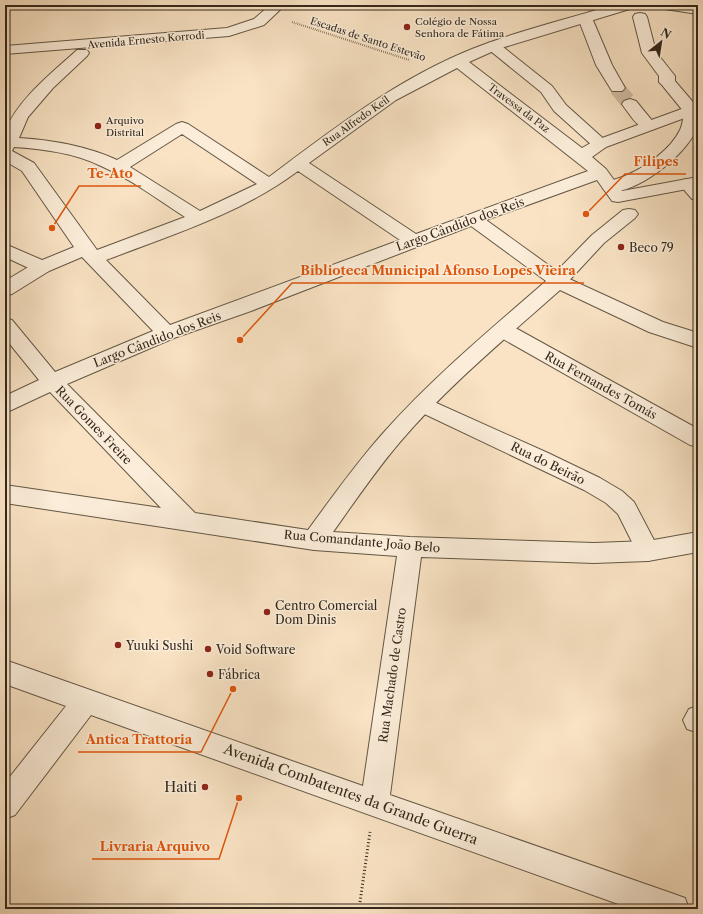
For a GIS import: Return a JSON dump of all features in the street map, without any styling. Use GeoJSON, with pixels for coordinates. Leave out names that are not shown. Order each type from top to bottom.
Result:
{"type":"FeatureCollection","features":[{"type":"Feature","properties":{"kind":"street","name":"Rua Alfredo Keil"},"geometry":{"type":"LineString","coordinates":[[5,290],[42,267],[90,254],[200,218],[269,185],[344,128],[390,97],[458,61],[493,46],[628,5]]}},
{"type":"Feature","properties":{"kind":"street"},"geometry":{"type":"LineString","coordinates":[[665,5],[686,6],[698,10]]}},
{"type":"Feature","properties":{"kind":"street","name":"Avenida Ernesto Korrodi"},"geometry":{"type":"LineString","coordinates":[[5,50],[217,34],[244,28],[259,22],[274,10]]}},
{"type":"Feature","properties":{"kind":"street"},"geometry":{"type":"LineString","coordinates":[[640,17],[646,36],[649,53],[667,76],[667,82],[695,109]]}},
{"type":"Feature","properties":{"kind":"street"},"geometry":{"type":"LineString","coordinates":[[585,18],[604,65],[618,88]]}},
{"type":"Feature","properties":{"kind":"street"},"geometry":{"type":"LineString","coordinates":[[96,38],[105,33],[169,28],[176,30],[174,38]]}},
{"type":"Feature","properties":{"kind":"street"},"geometry":{"type":"LineString","coordinates":[[493,46],[547,89],[560,108],[600,144]]}},
{"type":"Feature","properties":{"kind":"street"},"geometry":{"type":"LineString","coordinates":[[7,148],[13,128],[21,115],[48,85],[82,53]]}},
{"type":"Feature","properties":{"kind":"street","name":"Travessa da Paz"},"geometry":{"type":"LineString","coordinates":[[458,61],[581,156]]}},
{"type":"Feature","properties":{"kind":"street"},"geometry":{"type":"LineString","coordinates":[[630,104],[648,126]]}},
{"type":"Feature","properties":{"kind":"street"},"geometry":{"type":"LineString","coordinates":[[614,192],[600,173],[581,156],[600,144],[695,109]]}},
{"type":"Feature","properties":{"kind":"street"},"geometry":{"type":"LineString","coordinates":[[614,192],[651,170],[688,131],[695,109]]}},
{"type":"Feature","properties":{"kind":"street"},"geometry":{"type":"LineString","coordinates":[[118,167],[182,127],[269,185]]}},
{"type":"Feature","properties":{"kind":"street"},"geometry":{"type":"LineString","coordinates":[[7,148],[42,144],[78,152],[118,167],[200,218]]}},
{"type":"Feature","properties":{"kind":"street"},"geometry":{"type":"LineString","coordinates":[[7,148],[28,167],[90,254],[167,333]]}},
{"type":"Feature","properties":{"kind":"street"},"geometry":{"type":"LineString","coordinates":[[298,163],[413,241]]}},
{"type":"Feature","properties":{"kind":"street","name":"Largo Cândido dos Reis"},"geometry":{"type":"LineString","coordinates":[[5,405],[52,382],[167,333],[244,306],[413,241],[600,173]]}},
{"type":"Feature","properties":{"kind":"street"},"geometry":{"type":"LineString","coordinates":[[614,192],[695,187]]}},
{"type":"Feature","properties":{"kind":"street"},"geometry":{"type":"LineString","coordinates":[[314,540],[378,454],[424,405],[458,370],[558,281],[598,239],[629,214]]}},
{"type":"Feature","properties":{"kind":"street"},"geometry":{"type":"LineString","coordinates":[[473,219],[558,281],[656,327],[696,340]]}},
{"type":"Feature","properties":{"kind":"street"},"geometry":{"type":"LineString","coordinates":[[5,250],[42,267]]}},
{"type":"Feature","properties":{"kind":"street","name":"Rua Gomes Freire"},"geometry":{"type":"LineString","coordinates":[[5,325],[52,382],[188,521]]}},
{"type":"Feature","properties":{"kind":"street","name":"Rua Fernandes Tomás"},"geometry":{"type":"LineString","coordinates":[[503,330],[698,439]]}},
{"type":"Feature","properties":{"kind":"street","name":"Rua do Beirão"},"geometry":{"type":"LineString","coordinates":[[424,405],[540,459],[614,497],[626,508],[648,550]]}},
{"type":"Feature","properties":{"kind":"street","name":"Rua Comandante João Belo"},"geometry":{"type":"LineString","coordinates":[[5,494],[314,540],[410,547],[594,553],[697,547]]}},
{"type":"Feature","properties":{"kind":"street","name":"Rua Machado de Castro"},"geometry":{"type":"LineString","coordinates":[[373,814],[410,547]]}},
{"type":"Feature","properties":{"kind":"street","name":"Avenida Combatentes da Grande Guerra"},"geometry":{"type":"LineString","coordinates":[[5,672],[86,701],[373,814],[674,909]]}},
{"type":"Feature","properties":{"kind":"street"},"geometry":{"type":"LineString","coordinates":[[5,805],[86,701]]}},
{"type":"Feature","properties":{"kind":"path","name":"Escadas de Santo Estevão"},"geometry":{"type":"LineString","coordinates":[[274,10],[440,70]]}},
{"type":"Feature","properties":{"kind":"path"},"geometry":{"type":"LineString","coordinates":[[359,909],[373,814]]}},
{"type":"Feature","properties":{"kind":"tunnel"},"geometry":{"type":"LineString","coordinates":[[617,88],[630,104]]}},
{"type":"Feature","properties":{"kind":"place","name":"Colégio de Nossa Senhora de Fátima"},"geometry":{"type":"Point","coordinates":[407,27]}},
{"type":"Feature","properties":{"kind":"place","name":"Arquivo Distrital"},"geometry":{"type":"Point","coordinates":[98,126]}},
{"type":"Feature","properties":{"kind":"place","name":"Filipes"},"geometry":{"type":"Point","coordinates":[586,214]}},
{"type":"Feature","properties":{"kind":"place","name":"Te-Ato"},"geometry":{"type":"Point","coordinates":[52,228]}},
{"type":"Feature","properties":{"kind":"place","name":"Beco 79"},"geometry":{"type":"Point","coordinates":[621,247]}},
{"type":"Feature","properties":{"kind":"place","name":"Biblioteca Municipal Afonso Lopes Vieira"},"geometry":{"type":"Point","coordinates":[240,340]}},
{"type":"Feature","properties":{"kind":"place","name":"Centro Comercial Dom Dinis"},"geometry":{"type":"Point","coordinates":[267,612]}},
{"type":"Feature","properties":{"kind":"place","name":"Yuuki Sushi"},"geometry":{"type":"Point","coordinates":[118,645]}},
{"type":"Feature","properties":{"kind":"place","name":"Void Software"},"geometry":{"type":"Point","coordinates":[208,649]}},
{"type":"Feature","properties":{"kind":"place","name":"Fábrica"},"geometry":{"type":"Point","coordinates":[210,674]}},
{"type":"Feature","properties":{"kind":"place","name":"Antica Trattoria"},"geometry":{"type":"Point","coordinates":[233,689]}},
{"type":"Feature","properties":{"kind":"place","name":"Haiti"},"geometry":{"type":"Point","coordinates":[205,787]}},
{"type":"Feature","properties":{"kind":"place","name":"Livraria Arquivo"},"geometry":{"type":"Point","coordinates":[239,798]}}]}
